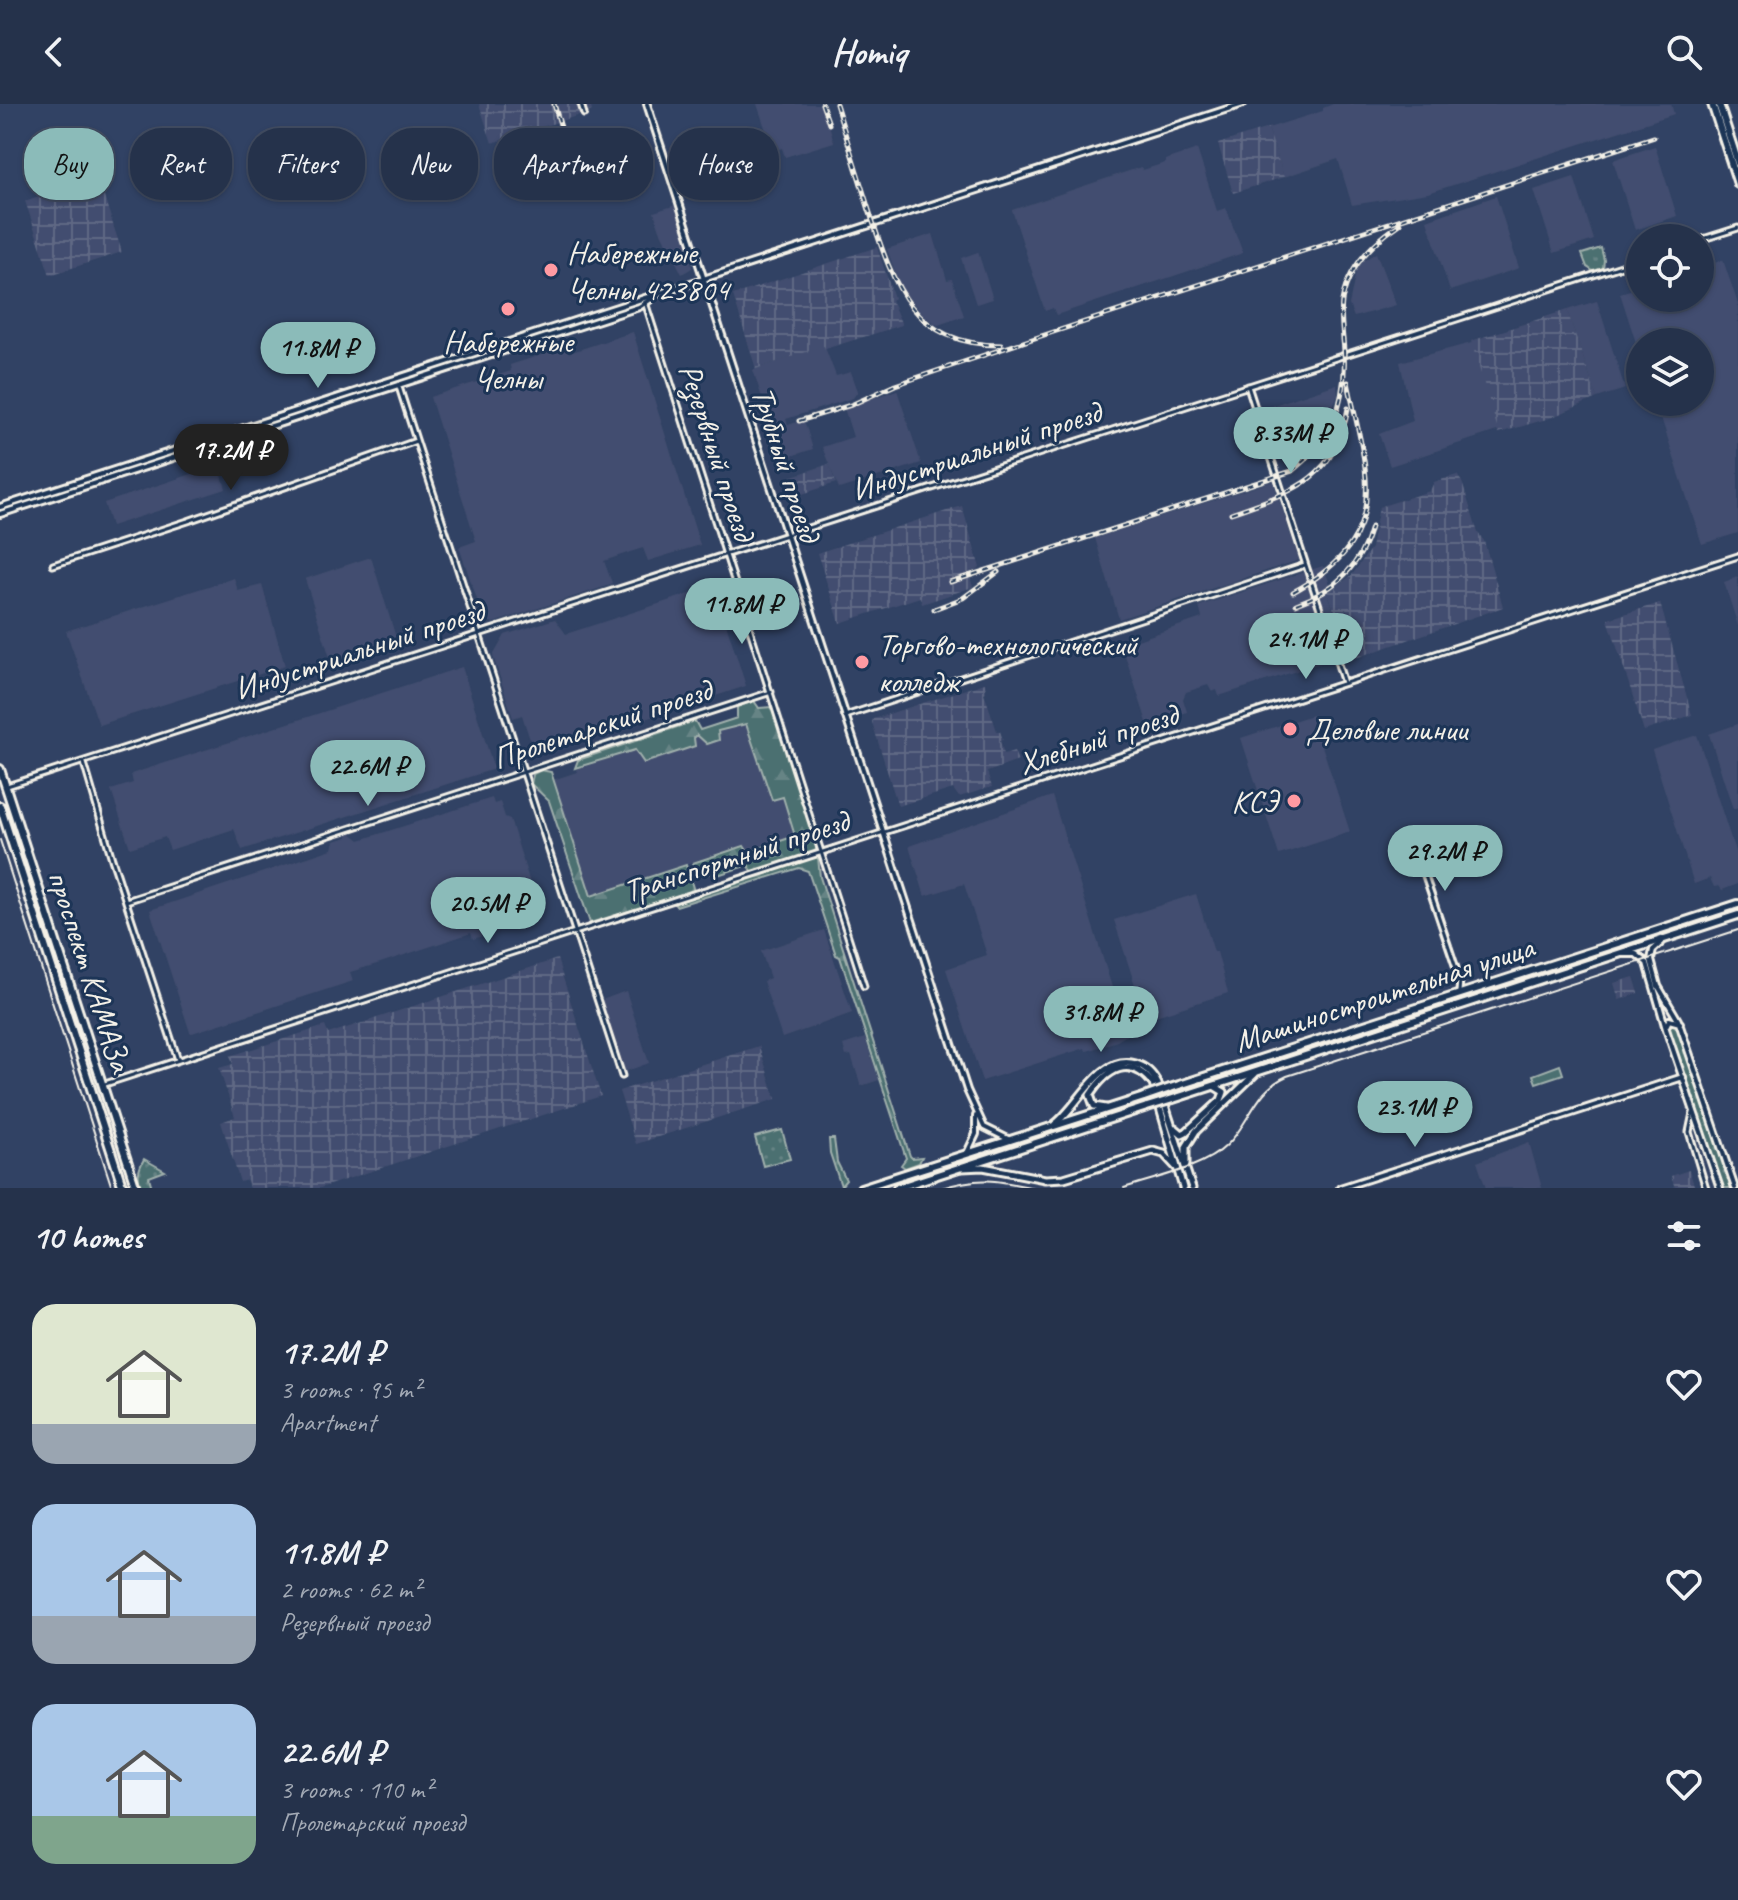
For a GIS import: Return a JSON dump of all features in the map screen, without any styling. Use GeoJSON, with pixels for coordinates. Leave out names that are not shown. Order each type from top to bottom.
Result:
{"type":"FeatureCollection","features":[{"type":"Feature","properties":{"kind":"main road"},"geometry":{"type":"LineString","coordinates":[[1712,104],[1738,184]]}},
{"type":"Feature","properties":{"kind":"main road"},"geometry":{"type":"LineString","coordinates":[[1719,104],[1738,163]]}},
{"type":"Feature","properties":{"kind":"main road","name":"проспект КАМАЗа"},"geometry":{"type":"LineString","coordinates":[[0,769],[136,1188]]}},
{"type":"Feature","properties":{"kind":"main road","name":"проспект КАМАЗа"},"geometry":{"type":"LineString","coordinates":[[0,806],[123,1188]]}},
{"type":"Feature","properties":{"kind":"main road","name":"Машиностроительная улица"},"geometry":{"type":"LineString","coordinates":[[861,1188],[1738,904]]}},
{"type":"Feature","properties":{"kind":"main road","name":"Машиностроительная улица"},"geometry":{"type":"LineString","coordinates":[[897,1188],[1738,915]]}},
{"type":"Feature","properties":{"kind":"main road"},"geometry":{"type":"LineString","coordinates":[[1549,967],[1545,975],[1555,976]]}},
{"type":"Feature","properties":{"kind":"main road"},"geometry":{"type":"LineString","coordinates":[[59,992],[60,978],[71,989]]}},
{"type":"Feature","properties":{"kind":"main road"},"geometry":{"type":"LineString","coordinates":[[1512,978],[1524,978],[1516,987]]}},
{"type":"Feature","properties":{"kind":"main road"},"geometry":{"type":"LineString","coordinates":[[1051,1127],[1075,1106],[1105,1069],[1127,1061],[1144,1067],[1156,1078],[1192,1188]]}},
{"type":"Feature","properties":{"kind":"main road"},"geometry":{"type":"LineString","coordinates":[[1107,1108],[1094,1106],[1090,1095],[1107,1074],[1130,1068],[1147,1076],[1153,1084],[1183,1188]]}},
{"type":"Feature","properties":{"kind":"main road"},"geometry":{"type":"LineString","coordinates":[[1187,1173],[1186,1147],[1189,1139],[1259,1071]]}},
{"type":"Feature","properties":{"kind":"main road"},"geometry":{"type":"LineString","coordinates":[[1171,1122],[1182,1134],[1192,1128],[1223,1096],[1222,1089],[1213,1086]]}},
{"type":"Feature","properties":{"kind":"main road"},"geometry":{"type":"LineString","coordinates":[[1070,1121],[1065,1127],[1073,1131]]}},
{"type":"Feature","properties":{"kind":"main road"},"geometry":{"type":"LineString","coordinates":[[957,1169],[983,1167],[1045,1179],[1064,1178],[1153,1151],[1164,1154],[1176,1167]]}},
{"type":"Feature","properties":{"kind":"street"},"geometry":{"type":"LineString","coordinates":[[581,104],[584,114]]}},
{"type":"Feature","properties":{"kind":"street","name":"Трубный проезд"},"geometry":{"type":"LineString","coordinates":[[647,104],[975,1110]]}},
{"type":"Feature","properties":{"kind":"street"},"geometry":{"type":"LineString","coordinates":[[0,507],[398,386],[564,331],[660,293],[1243,104]]}},
{"type":"Feature","properties":{"kind":"street"},"geometry":{"type":"LineString","coordinates":[[1714,236],[1738,228]]}},
{"type":"Feature","properties":{"kind":"street","name":"Индустриальный проезд"},"geometry":{"type":"LineString","coordinates":[[5,787],[1626,264]]}},
{"type":"Feature","properties":{"kind":"street"},"geometry":{"type":"LineString","coordinates":[[0,514],[396,379],[644,301]]}},
{"type":"Feature","properties":{"kind":"street","name":"Резервный проезд"},"geometry":{"type":"LineString","coordinates":[[644,301],[864,986]]}},
{"type":"Feature","properties":{"kind":"street"},"geometry":{"type":"LineString","coordinates":[[562,325],[564,331]]}},
{"type":"Feature","properties":{"kind":"street"},"geometry":{"type":"LineString","coordinates":[[396,379],[622,1076]]}},
{"type":"Feature","properties":{"kind":"street"},"geometry":{"type":"LineString","coordinates":[[1248,386],[1344,683]]}},
{"type":"Feature","properties":{"kind":"street"},"geometry":{"type":"LineString","coordinates":[[53,565],[416,441]]}},
{"type":"Feature","properties":{"kind":"street","name":"Хлебный проезд"},"geometry":{"type":"LineString","coordinates":[[882,832],[1738,556]]}},
{"type":"Feature","properties":{"kind":"street"},"geometry":{"type":"LineString","coordinates":[[845,716],[1305,565]]}},
{"type":"Feature","properties":{"kind":"street","name":"Пролетарский проезд"},"geometry":{"type":"LineString","coordinates":[[126,901],[771,692]]}},
{"type":"Feature","properties":{"kind":"street"},"geometry":{"type":"LineString","coordinates":[[84,763],[178,1060]]}},
{"type":"Feature","properties":{"kind":"street","name":"Транспортный проезд"},"geometry":{"type":"LineString","coordinates":[[102,1085],[882,832]]}},
{"type":"Feature","properties":{"kind":"street"},"geometry":{"type":"LineString","coordinates":[[1421,837],[1417,842],[1417,852],[1460,980],[1460,990],[1454,997]]}},
{"type":"Feature","properties":{"kind":"street"},"geometry":{"type":"LineString","coordinates":[[1667,938],[1653,950],[1649,962],[1666,1029],[1720,1188]]}},
{"type":"Feature","properties":{"kind":"street"},"geometry":{"type":"LineString","coordinates":[[1619,954],[1636,954],[1649,962],[1659,990],[1680,1024],[1735,1188]]}},
{"type":"Feature","properties":{"kind":"street"},"geometry":{"type":"LineString","coordinates":[[1460,980],[1467,988],[1477,989]]}},
{"type":"Feature","properties":{"kind":"street"},"geometry":{"type":"LineString","coordinates":[[1666,1029],[1669,1020],[1680,1024]]}},
{"type":"Feature","properties":{"kind":"street"},"geometry":{"type":"LineString","coordinates":[[1340,1188],[1683,1077]]}},
{"type":"Feature","properties":{"kind":"street"},"geometry":{"type":"LineString","coordinates":[[1694,1109],[1690,1135],[1706,1188]]}},
{"type":"Feature","properties":{"kind":"street"},"geometry":{"type":"LineString","coordinates":[[975,1110],[990,1132],[1011,1140]]}},
{"type":"Feature","properties":{"kind":"street"},"geometry":{"type":"LineString","coordinates":[[967,1154],[977,1128],[975,1110]]}},
{"type":"Feature","properties":{"kind":"shaded area"},"geometry":{"type":"Polygon","coordinates":[[[479,104],[590,104],[592,111],[539,128],[494,128],[492,143],[479,104]]]}},
{"type":"Feature","properties":{"kind":"shaded area"},"geometry":{"type":"Polygon","coordinates":[[[757,104],[823,104],[834,142],[785,157],[782,148],[779,149],[779,128],[765,128],[757,104]]]}},
{"type":"Feature","properties":{"kind":"shaded area"},"geometry":{"type":"Polygon","coordinates":[[[1333,104],[1671,104],[1674,114],[1428,193],[1352,205],[1338,159],[1284,177],[1268,128],[1323,111],[1323,108],[1333,104]]]}},
{"type":"Feature","properties":{"kind":"shaded area"},"geometry":{"type":"Polygon","coordinates":[[[1268,128],[1284,177],[1233,193],[1218,144],[1268,128]]]}},
{"type":"Feature","properties":{"kind":"shaded area"},"geometry":{"type":"Polygon","coordinates":[[[1655,146],[1677,216],[1653,224],[1633,224],[1613,160],[1655,146]]]}},
{"type":"Feature","properties":{"kind":"shaded area"},"geometry":{"type":"Polygon","coordinates":[[[1197,149],[1217,211],[1226,208],[1243,253],[1056,315],[1053,308],[1045,311],[1012,210],[1141,167],[1143,170],[1165,163],[1165,160],[1197,149]]]}},
{"type":"Feature","properties":{"kind":"shaded area"},"geometry":{"type":"Polygon","coordinates":[[[1574,177],[1594,240],[1554,253],[1534,190],[1574,177]]]}},
{"type":"Feature","properties":{"kind":"shaded area"},"geometry":{"type":"Polygon","coordinates":[[[1496,196],[1519,268],[1450,291],[1427,220],[1496,196]]]}},
{"type":"Feature","properties":{"kind":"shaded area"},"geometry":{"type":"Polygon","coordinates":[[[105,200],[122,252],[50,275],[25,201],[105,200]]]}},
{"type":"Feature","properties":{"kind":"shaded area"},"geometry":{"type":"Polygon","coordinates":[[[676,205],[689,243],[692,268],[682,274],[654,212],[676,205]]]}},
{"type":"Feature","properties":{"kind":"shaded area"},"geometry":{"type":"Polygon","coordinates":[[[933,234],[947,280],[952,279],[964,316],[938,325],[923,315],[900,286],[887,249],[933,234]]]}},
{"type":"Feature","properties":{"kind":"shaded area"},"geometry":{"type":"Polygon","coordinates":[[[877,247],[894,298],[891,300],[902,325],[825,349],[824,346],[756,369],[733,295],[877,247]]]}},
{"type":"Feature","properties":{"kind":"shaded area"},"geometry":{"type":"Polygon","coordinates":[[[978,252],[993,299],[976,304],[961,258],[978,252]]]}},
{"type":"Feature","properties":{"kind":"shaded area"},"geometry":{"type":"Polygon","coordinates":[[[1376,253],[1396,305],[1354,317],[1349,305],[1356,271],[1363,261],[1376,253]]]}},
{"type":"Feature","properties":{"kind":"shaded area"},"geometry":{"type":"Polygon","coordinates":[[[1723,260],[1738,304],[1738,533],[1702,544],[1661,416],[1714,416],[1714,328],[1631,328],[1626,312],[1714,312],[1714,263],[1723,260]]]}},
{"type":"Feature","properties":{"kind":"shaded area"},"geometry":{"type":"Polygon","coordinates":[[[1626,291],[1626,312],[1620,293],[1626,291]]]}},
{"type":"Feature","properties":{"kind":"shaded area"},"geometry":{"type":"Polygon","coordinates":[[[1597,301],[1625,389],[1597,398],[1567,310],[1597,301]]]}},
{"type":"Feature","properties":{"kind":"shaded area"},"geometry":{"type":"Polygon","coordinates":[[[1567,310],[1597,398],[1550,418],[1499,433],[1471,341],[1567,310]]]}},
{"type":"Feature","properties":{"kind":"shaded area"},"geometry":{"type":"Polygon","coordinates":[[[633,332],[700,545],[648,561],[643,548],[604,561],[612,583],[610,585],[493,623],[484,620],[459,547],[476,541],[430,397],[511,371],[510,365],[566,347],[569,353],[633,332]]]}},
{"type":"Feature","properties":{"kind":"shaded area"},"geometry":{"type":"Polygon","coordinates":[[[1475,342],[1503,429],[1390,466],[1379,434],[1413,421],[1400,362],[1475,342]]]}},
{"type":"Feature","properties":{"kind":"shaded area"},"geometry":{"type":"Polygon","coordinates":[[[824,345],[836,376],[851,372],[858,391],[853,398],[786,419],[788,425],[804,420],[813,449],[782,459],[753,370],[824,345]]]}},
{"type":"Feature","properties":{"kind":"shaded area"},"geometry":{"type":"Polygon","coordinates":[[[1337,384],[1338,395],[1319,436],[1298,456],[1286,461],[1268,407],[1337,384]]]}},
{"type":"Feature","properties":{"kind":"shaded area"},"geometry":{"type":"Polygon","coordinates":[[[897,390],[921,463],[839,489],[822,447],[853,437],[844,408],[897,390]]]}},
{"type":"Feature","properties":{"kind":"shaded area"},"geometry":{"type":"Polygon","coordinates":[[[829,464],[836,483],[796,496],[790,477],[829,464]]]}},
{"type":"Feature","properties":{"kind":"shaded area"},"geometry":{"type":"Polygon","coordinates":[[[219,465],[226,489],[111,526],[104,503],[219,465]]]}},
{"type":"Feature","properties":{"kind":"shaded area"},"geometry":{"type":"Polygon","coordinates":[[[1457,475],[1478,533],[1484,541],[1503,607],[1350,660],[1328,592],[1352,575],[1371,548],[1379,507],[1430,491],[1434,482],[1457,475]]]}},
{"type":"Feature","properties":{"kind":"shaded area"},"geometry":{"type":"Polygon","coordinates":[[[1273,481],[1299,560],[1119,619],[1095,538],[1273,481]]]}},
{"type":"Feature","properties":{"kind":"shaded area"},"geometry":{"type":"Polygon","coordinates":[[[962,506],[980,568],[969,573],[973,587],[922,604],[920,597],[840,623],[817,553],[962,506]]]}},
{"type":"Feature","properties":{"kind":"shaded area"},"geometry":{"type":"Polygon","coordinates":[[[371,557],[398,644],[333,667],[305,579],[371,557]]]}},
{"type":"Feature","properties":{"kind":"shaded area"},"geometry":{"type":"Polygon","coordinates":[[[1323,566],[1332,589],[1328,593],[1340,630],[1312,639],[1316,649],[1328,650],[1330,660],[1219,696],[1217,690],[1212,692],[1208,685],[1186,692],[1183,699],[1187,712],[1148,725],[1123,649],[1129,643],[1202,618],[1199,606],[1323,566]]]}},
{"type":"Feature","properties":{"kind":"shaded area"},"geometry":{"type":"Polygon","coordinates":[[[1738,577],[1738,626],[1724,582],[1738,577]]]}},
{"type":"Feature","properties":{"kind":"shaded area"},"geometry":{"type":"Polygon","coordinates":[[[234,578],[238,591],[262,585],[285,666],[99,725],[66,631],[234,578]]]}},
{"type":"Feature","properties":{"kind":"shaded area"},"geometry":{"type":"Polygon","coordinates":[[[714,586],[746,686],[535,755],[522,715],[513,718],[493,656],[505,635],[555,619],[566,634],[714,586]]]}},
{"type":"Feature","properties":{"kind":"shaded area"},"geometry":{"type":"Polygon","coordinates":[[[1660,603],[1692,715],[1644,731],[1608,619],[1660,603]]]}},
{"type":"Feature","properties":{"kind":"shaded area"},"geometry":{"type":"Polygon","coordinates":[[[462,667],[494,769],[242,850],[234,829],[170,850],[165,837],[130,848],[111,790],[133,783],[131,774],[462,667]]]}},
{"type":"Feature","properties":{"kind":"shaded area"},"geometry":{"type":"Polygon","coordinates":[[[985,683],[984,693],[1003,740],[1000,741],[1004,754],[1014,751],[1018,761],[987,772],[992,787],[959,797],[953,789],[898,806],[873,719],[985,683]]]}},
{"type":"Feature","properties":{"kind":"shaded area"},"geometry":{"type":"Polygon","coordinates":[[[754,712],[795,836],[747,850],[744,845],[591,895],[553,780],[577,772],[577,769],[754,712]]]}},
{"type":"Feature","properties":{"kind":"shaded area"},"geometry":{"type":"Polygon","coordinates":[[[1312,715],[1350,832],[1279,855],[1241,738],[1312,715]]]}},
{"type":"Feature","properties":{"kind":"shaded area"},"geometry":{"type":"Polygon","coordinates":[[[1738,724],[1738,807],[1733,809],[1709,734],[1738,724]]]}},
{"type":"Feature","properties":{"kind":"shaded area"},"geometry":{"type":"Polygon","coordinates":[[[1697,735],[1738,860],[1738,884],[1722,890],[1719,886],[1714,887],[1710,878],[1694,884],[1652,750],[1697,735]]]}},
{"type":"Feature","properties":{"kind":"shaded area"},"geometry":{"type":"Polygon","coordinates":[[[1052,796],[1127,1035],[1090,1050],[1086,1051],[1085,1048],[982,1081],[946,969],[987,955],[964,884],[925,896],[909,846],[1052,796]]]}},
{"type":"Feature","properties":{"kind":"shaded area"},"geometry":{"type":"Polygon","coordinates":[[[492,798],[494,804],[500,802],[505,817],[510,819],[530,883],[527,885],[531,899],[536,899],[540,918],[473,939],[471,933],[350,972],[353,981],[190,1032],[150,910],[332,849],[334,841],[351,833],[360,840],[492,798]]]}},
{"type":"Feature","properties":{"kind":"shaded area"},"geometry":{"type":"Polygon","coordinates":[[[1196,894],[1228,993],[1146,1019],[1114,920],[1196,894]]]}},
{"type":"Feature","properties":{"kind":"shaded area"},"geometry":{"type":"Polygon","coordinates":[[[824,930],[852,1013],[782,1038],[763,981],[770,978],[761,951],[824,930]]]}},
{"type":"Feature","properties":{"kind":"shaded area"},"geometry":{"type":"Polygon","coordinates":[[[557,959],[601,1096],[320,1188],[249,1188],[247,1180],[240,1182],[221,1122],[235,1117],[219,1068],[233,1064],[230,1056],[325,1026],[328,1034],[557,959]]]}},
{"type":"Feature","properties":{"kind":"shaded area"},"geometry":{"type":"Polygon","coordinates":[[[1634,977],[1639,993],[1619,1000],[1614,983],[1634,977]]]}},
{"type":"Feature","properties":{"kind":"shaded area"},"geometry":{"type":"Polygon","coordinates":[[[626,991],[649,1063],[624,1072],[602,1000],[626,991]]]}},
{"type":"Feature","properties":{"kind":"shaded area"},"geometry":{"type":"Polygon","coordinates":[[[865,1038],[879,1080],[861,1086],[851,1055],[846,1056],[843,1045],[865,1038]]]}},
{"type":"Feature","properties":{"kind":"shaded area"},"geometry":{"type":"Polygon","coordinates":[[[759,1046],[776,1099],[636,1144],[619,1091],[759,1046]]]}},
{"type":"Feature","properties":{"kind":"shaded area"},"geometry":{"type":"Polygon","coordinates":[[[1529,1142],[1542,1188],[1486,1188],[1477,1162],[1529,1142]]]}},
{"type":"Feature","properties":{"kind":"shaded area"},"geometry":{"type":"Polygon","coordinates":[[[1689,1170],[1695,1188],[1675,1188],[1671,1176],[1689,1170]]]}},
{"type":"Feature","properties":{"kind":"green space"},"geometry":{"type":"Polygon","coordinates":[[[1601,248],[1603,268],[1593,271],[1587,267],[1582,254],[1601,248]]]}},
{"type":"Feature","properties":{"kind":"green space"},"geometry":{"type":"Polygon","coordinates":[[[558,328],[559,331],[413,376],[558,328]]]}},
{"type":"Feature","properties":{"kind":"green space"},"geometry":{"type":"Polygon","coordinates":[[[380,386],[381,388],[116,471],[380,386]]]}},
{"type":"Feature","properties":{"kind":"green space"},"geometry":{"type":"Polygon","coordinates":[[[754,701],[759,708],[772,707],[817,846],[815,852],[753,872],[748,865],[718,875],[714,872],[697,876],[693,863],[744,846],[748,852],[795,836],[783,797],[772,800],[746,724],[718,731],[719,740],[707,744],[697,735],[694,738],[695,746],[644,763],[635,750],[575,768],[578,760],[695,721],[700,730],[737,718],[737,707],[754,701]]]}},
{"type":"Feature","properties":{"kind":"green space"},"geometry":{"type":"Polygon","coordinates":[[[541,770],[551,772],[591,896],[686,865],[694,891],[590,923],[549,801],[531,784],[533,774],[541,770]]]}},
{"type":"Feature","properties":{"kind":"green space"},"geometry":{"type":"Polygon","coordinates":[[[814,855],[818,857],[820,877],[910,1156],[922,1157],[919,1163],[905,1168],[901,1165],[906,1158],[840,957],[836,955],[808,871],[799,868],[676,906],[674,903],[814,855]]]}},
{"type":"Feature","properties":{"kind":"green space"},"geometry":{"type":"Polygon","coordinates":[[[1738,910],[1551,973],[1553,971],[1738,910]]]}},
{"type":"Feature","properties":{"kind":"green space"},"geometry":{"type":"Polygon","coordinates":[[[1521,979],[1496,989],[1073,1127],[1102,1114],[1521,979]]]}},
{"type":"Feature","properties":{"kind":"green space"},"geometry":{"type":"Polygon","coordinates":[[[1672,1023],[1679,1027],[1733,1188],[1721,1188],[1669,1030],[1672,1023]]]}},
{"type":"Feature","properties":{"kind":"green space"},"geometry":{"type":"Polygon","coordinates":[[[1560,1065],[1563,1074],[1536,1083],[1533,1075],[1560,1065]]]}},
{"type":"Feature","properties":{"kind":"green space"},"geometry":{"type":"Polygon","coordinates":[[[782,1130],[790,1159],[763,1166],[755,1137],[782,1130]]]}},
{"type":"Feature","properties":{"kind":"green space"},"geometry":{"type":"Polygon","coordinates":[[[829,1139],[834,1139],[837,1162],[846,1180],[841,1186],[830,1153],[829,1139]]]}},
{"type":"Feature","properties":{"kind":"green space"},"geometry":{"type":"Polygon","coordinates":[[[144,1159],[165,1171],[149,1177],[152,1188],[141,1188],[139,1173],[144,1159]]]}},
{"type":"Feature","properties":{"kind":"tram line"},"geometry":{"type":"LineString","coordinates":[[0,840],[112,1188]]}},
{"type":"Feature","properties":{"kind":"tram line"},"geometry":{"type":"LineString","coordinates":[[1124,1188],[1178,1171],[1217,1153],[1235,1136],[1267,1090],[1287,1076],[1738,930]]}},
{"type":"Feature","properties":{"kind":"tram line"},"geometry":{"type":"LineString","coordinates":[[942,1188],[988,1180],[1034,1188]]}},
{"type":"Feature","properties":{"kind":"railway"},"geometry":{"type":"LineString","coordinates":[[554,104],[561,128]]}},
{"type":"Feature","properties":{"kind":"railway"},"geometry":{"type":"LineString","coordinates":[[822,104],[829,124]]}},
{"type":"Feature","properties":{"kind":"railway"},"geometry":{"type":"LineString","coordinates":[[836,104],[887,262],[910,305],[926,322],[946,334],[970,342],[1001,345]]}},
{"type":"Feature","properties":{"kind":"railway"},"geometry":{"type":"LineString","coordinates":[[799,421],[1032,339],[1654,137]]}},
{"type":"Feature","properties":{"kind":"railway"},"geometry":{"type":"LineString","coordinates":[[950,582],[1292,471],[1323,440],[1339,405],[1344,373],[1341,307],[1350,277],[1371,247],[1400,224]]}},
{"type":"Feature","properties":{"kind":"railway"},"geometry":{"type":"LineString","coordinates":[[1293,592],[1325,571],[1347,549],[1360,526],[1366,502],[1366,475],[1348,382]]}},
{"type":"Feature","properties":{"kind":"railway"},"geometry":{"type":"LineString","coordinates":[[1231,513],[1292,490],[1308,480],[1333,452],[1348,408]]}},
{"type":"Feature","properties":{"kind":"railway"},"geometry":{"type":"LineString","coordinates":[[1296,604],[1322,592],[1344,575],[1360,554],[1371,527]]}},
{"type":"Feature","properties":{"kind":"railway"},"geometry":{"type":"LineString","coordinates":[[934,609],[963,598],[998,572]]}},
{"type":"Feature","properties":{"kind":"place","name":"Набережные Челны 423804"},"geometry":{"type":"Point","coordinates":[551,270]}},
{"type":"Feature","properties":{"kind":"place","name":"Набережные Челны"},"geometry":{"type":"Point","coordinates":[508,309]}},
{"type":"Feature","properties":{"kind":"place","name":"Торгово-технологический колледж"},"geometry":{"type":"Point","coordinates":[862,662]}},
{"type":"Feature","properties":{"kind":"place","name":"Деловые линии"},"geometry":{"type":"Point","coordinates":[1290,729]}},
{"type":"Feature","properties":{"kind":"place","name":"КСЭ"},"geometry":{"type":"Point","coordinates":[1294,801]}}]}
